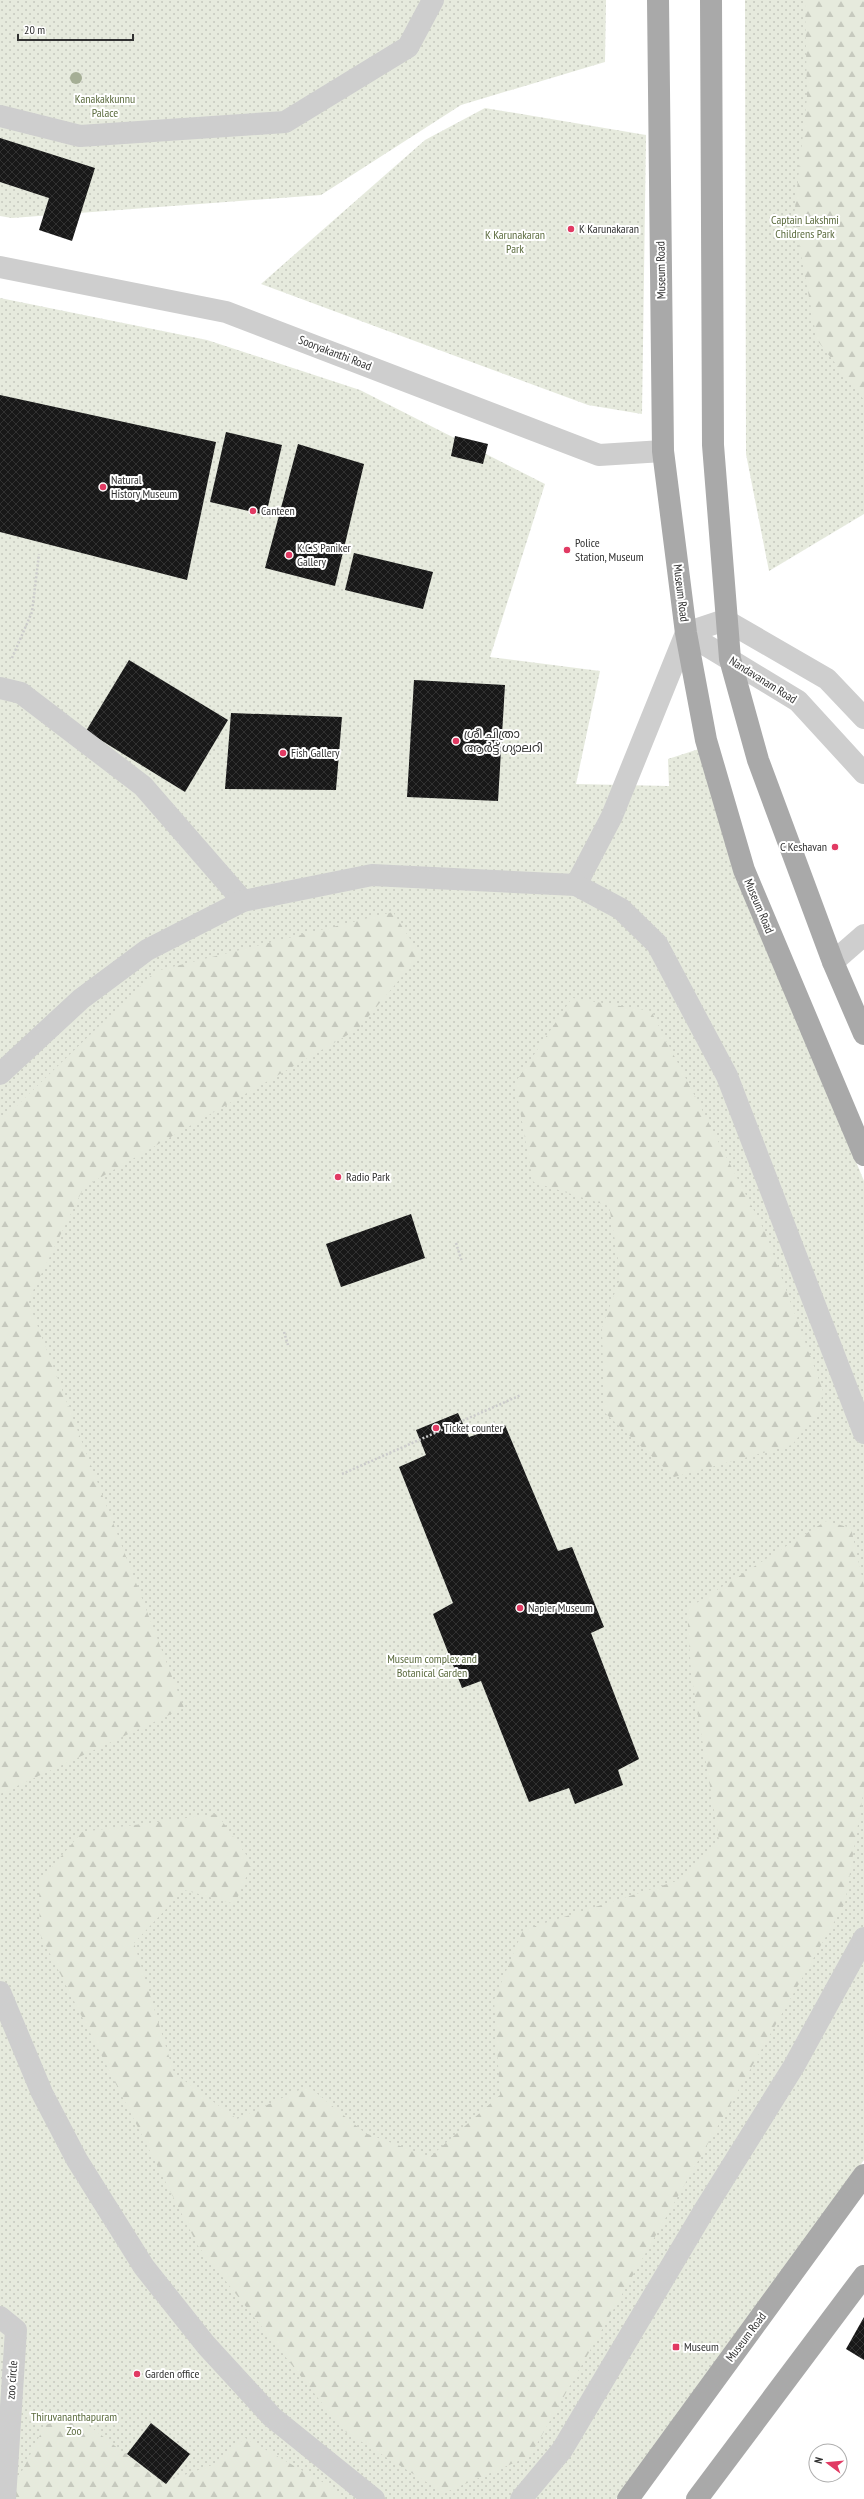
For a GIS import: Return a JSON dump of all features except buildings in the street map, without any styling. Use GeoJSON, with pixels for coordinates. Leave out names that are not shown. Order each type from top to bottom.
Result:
{"type":"FeatureCollection","features":[{"type":"Feature","properties":{"kind":"main road","name":"Museum Road"},"geometry":{"type":"LineString","coordinates":[[658,0],[663,451],[686,633],[706,740],[744,870],[864,1155]]}},
{"type":"Feature","properties":{"kind":"main road"},"geometry":{"type":"LineString","coordinates":[[711,0],[714,445],[725,620],[730,659],[758,760],[833,962],[864,1034]]}},
{"type":"Feature","properties":{"kind":"main road","name":"Museum Road"},"geometry":{"type":"LineString","coordinates":[[628,2499],[864,2175]]}},
{"type":"Feature","properties":{"kind":"main road"},"geometry":{"type":"LineString","coordinates":[[697,2499],[864,2276]]}},
{"type":"Feature","properties":{"kind":"street"},"geometry":{"type":"LineString","coordinates":[[0,116],[80,136],[285,122],[408,47],[433,0]]}},
{"type":"Feature","properties":{"kind":"street","name":"Sooryakanthi Road"},"geometry":{"type":"LineString","coordinates":[[0,268],[226,312],[599,455],[663,451]]}},
{"type":"Feature","properties":{"kind":"street"},"geometry":{"type":"LineString","coordinates":[[576,885],[612,816],[686,633],[725,620],[827,679],[864,718]]}},
{"type":"Feature","properties":{"kind":"street","name":"Nandavanam Road"},"geometry":{"type":"LineString","coordinates":[[686,633],[798,701],[864,774]]}},
{"type":"Feature","properties":{"kind":"street"},"geometry":{"type":"LineString","coordinates":[[0,688],[21,692],[143,786],[243,901]]}},
{"type":"Feature","properties":{"kind":"street"},"geometry":{"type":"LineString","coordinates":[[0,1074],[81,999],[147,950],[243,901],[372,875],[576,885],[621,909],[657,944],[723,1069],[864,1433]]}},
{"type":"Feature","properties":{"kind":"street"},"geometry":{"type":"LineString","coordinates":[[833,962],[864,935]]}},
{"type":"Feature","properties":{"kind":"street"},"geometry":{"type":"LineString","coordinates":[[521,2499],[562,2450],[705,2209],[794,2066],[864,1938]]}},
{"type":"Feature","properties":{"kind":"street"},"geometry":{"type":"LineString","coordinates":[[0,1992],[42,2092],[76,2160],[144,2267],[206,2345],[272,2417],[374,2499]]}},
{"type":"Feature","properties":{"kind":"street","name":"zoo circle"},"geometry":{"type":"LineString","coordinates":[[0,2317],[16,2330],[5,2499]]}},
{"type":"Feature","properties":{"kind":"path"},"geometry":{"type":"LineString","coordinates":[[10,662],[32,612],[39,554]]}},
{"type":"Feature","properties":{"kind":"path"},"geometry":{"type":"LineString","coordinates":[[456,1243],[462,1262]]}},
{"type":"Feature","properties":{"kind":"path"},"geometry":{"type":"LineString","coordinates":[[284,1332],[288,1345]]}},
{"type":"Feature","properties":{"kind":"path"},"geometry":{"type":"LineString","coordinates":[[342,1474],[521,1395]]}},
{"type":"Feature","properties":{"kind":"green space","name":"Kanakakkunnu Palace"},"geometry":{"type":"Polygon","coordinates":[[[0,0],[606,0],[605,62],[461,105],[321,195],[12,218],[0,216],[0,0]]]}},
{"type":"Feature","properties":{"kind":"green space","name":"Captain Lakshmi Childrens Park"},"geometry":{"type":"Polygon","coordinates":[[[745,0],[864,0],[864,514],[769,571],[746,454],[745,0]]]}},
{"type":"Feature","properties":{"kind":"green space"},"geometry":{"type":"Polygon","coordinates":[[[805,0],[864,0],[864,400],[817,340],[794,217],[807,97],[805,0]]]}},
{"type":"Feature","properties":{"kind":"green space","name":"K Karunakaran Park"},"geometry":{"type":"Polygon","coordinates":[[[485,108],[646,135],[642,414],[588,405],[261,284],[425,140],[485,108]]]}},
{"type":"Feature","properties":{"kind":"green space","name":"Museum complex and Botanical Garden"},"geometry":{"type":"Polygon","coordinates":[[[0,298],[207,340],[360,390],[545,484],[490,657],[600,671],[576,784],[669,786],[668,759],[699,749],[730,855],[864,1181],[864,2160],[616,2499],[0,2499],[0,298]]]}},
{"type":"Feature","properties":{"kind":"green space"},"geometry":{"type":"Polygon","coordinates":[[[393,912],[420,955],[358,1029],[84,1187],[28,1301],[184,1708],[0,1794],[0,1122],[156,971],[393,912]]]}},
{"type":"Feature","properties":{"kind":"green space"},"geometry":{"type":"Polygon","coordinates":[[[572,998],[651,1011],[765,1232],[823,1391],[819,1411],[792,1445],[674,1477],[604,1412],[602,1327],[621,1276],[609,1206],[533,1182],[515,1083],[572,998]]]}},
{"type":"Feature","properties":{"kind":"green space"},"geometry":{"type":"Polygon","coordinates":[[[826,1521],[851,1528],[864,1586],[864,1788],[845,1903],[530,2456],[444,2493],[344,2431],[198,2246],[40,1934],[39,1882],[82,1832],[217,1814],[252,1863],[235,1904],[184,1890],[134,1943],[174,2073],[237,2119],[308,2086],[365,2133],[430,2157],[500,2095],[494,2000],[523,1930],[683,1879],[719,1840],[691,1673],[687,1609],[826,1521]]]}},
{"type":"Feature","properties":{"kind":"green space","name":"Thiruvananthapuram Zoo"},"geometry":{"type":"Polygon","coordinates":[[[77,2416],[162,2483],[215,2464],[245,2438],[333,2488],[342,2499],[8,2499],[45,2425],[77,2416]]]}},
{"type":"Feature","properties":{"kind":"place","name":"K Karunakaran"},"geometry":{"type":"Point","coordinates":[571,229]}},
{"type":"Feature","properties":{"kind":"place","name":"Natural History Museum"},"geometry":{"type":"Point","coordinates":[103,487]}},
{"type":"Feature","properties":{"kind":"place","name":"Canteen"},"geometry":{"type":"Point","coordinates":[253,511]}},
{"type":"Feature","properties":{"kind":"place","name":"Police Station, Museum"},"geometry":{"type":"Point","coordinates":[567,550]}},
{"type":"Feature","properties":{"kind":"place","name":"K.C.S Paniker Gallery"},"geometry":{"type":"Point","coordinates":[289,555]}},
{"type":"Feature","properties":{"kind":"place","name":"ശ്രീ ചിത്രാ ആർട്ട് ഗ്യാലറി"},"geometry":{"type":"Point","coordinates":[456,741]}},
{"type":"Feature","properties":{"kind":"place","name":"Fish Gallery"},"geometry":{"type":"Point","coordinates":[283,753]}},
{"type":"Feature","properties":{"kind":"place","name":"C Keshavan"},"geometry":{"type":"Point","coordinates":[835,847]}},
{"type":"Feature","properties":{"kind":"place","name":"Radio Park"},"geometry":{"type":"Point","coordinates":[338,1177]}},
{"type":"Feature","properties":{"kind":"place","name":"Ticket counter"},"geometry":{"type":"Point","coordinates":[436,1428]}},
{"type":"Feature","properties":{"kind":"place","name":"Napier Museum"},"geometry":{"type":"Point","coordinates":[520,1608]}},
{"type":"Feature","properties":{"kind":"place","name":"Museum"},"geometry":{"type":"Point","coordinates":[676,2347]}},
{"type":"Feature","properties":{"kind":"place","name":"Garden office"},"geometry":{"type":"Point","coordinates":[137,2374]}}]}
